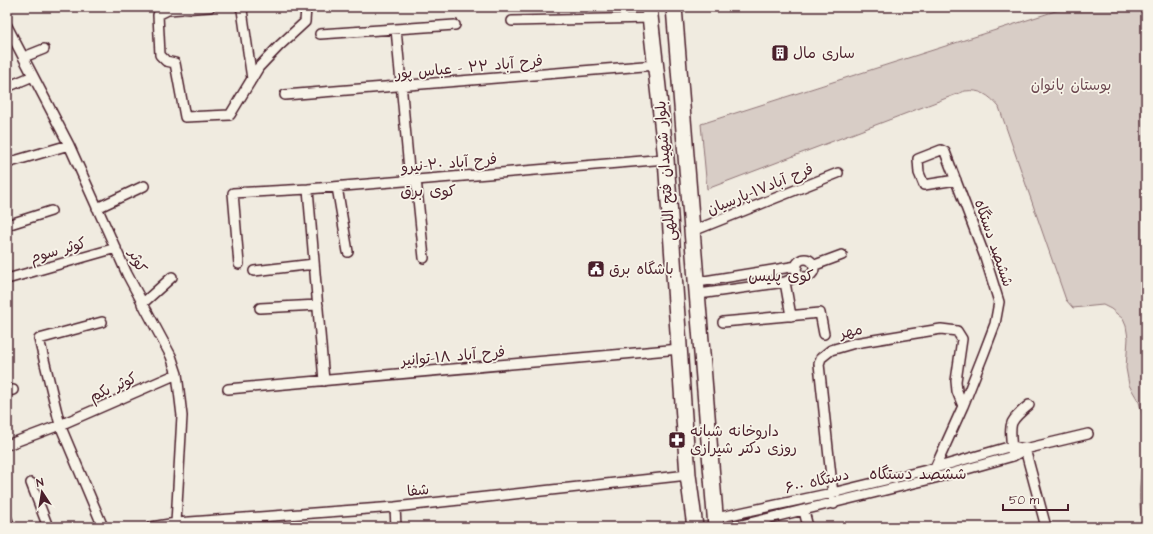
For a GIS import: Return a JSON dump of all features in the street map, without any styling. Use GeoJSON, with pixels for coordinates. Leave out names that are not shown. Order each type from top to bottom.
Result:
{"type":"FeatureCollection","features":[{"type":"Feature","properties":{"kind":"main road","name":"بلوار شهیدان فتح اللهی"},"geometry":{"type":"LineString","coordinates":[[674,7],[716,522]]}},
{"type":"Feature","properties":{"kind":"main road","name":"بلوار شهیدان فتح اللهی"},"geometry":{"type":"LineString","coordinates":[[650,12],[666,159],[688,475],[695,527]]}},
{"type":"Feature","properties":{"kind":"street"},"geometry":{"type":"LineString","coordinates":[[210,7],[168,10],[158,14],[160,55],[166,61],[175,63],[185,117],[230,115],[259,67],[304,22],[306,7]]}},
{"type":"Feature","properties":{"kind":"street"},"geometry":{"type":"LineString","coordinates":[[240,7],[242,10],[252,79]]}},
{"type":"Feature","properties":{"kind":"street"},"geometry":{"type":"LineString","coordinates":[[512,21],[650,12]]}},
{"type":"Feature","properties":{"kind":"street"},"geometry":{"type":"LineString","coordinates":[[320,34],[455,25]]}},
{"type":"Feature","properties":{"kind":"street","name":"کوثر"},"geometry":{"type":"LineString","coordinates":[[7,26],[69,145],[142,304],[171,356],[177,374],[182,416],[176,523]]}},
{"type":"Feature","properties":{"kind":"street"},"geometry":{"type":"LineString","coordinates":[[396,29],[413,179],[424,258]]}},
{"type":"Feature","properties":{"kind":"street"},"geometry":{"type":"LineString","coordinates":[[24,57],[44,48]]}},
{"type":"Feature","properties":{"kind":"street","name":"فرح آباد ۲۲ - عباس پور"},"geometry":{"type":"LineString","coordinates":[[285,95],[402,87],[656,65]]}},
{"type":"Feature","properties":{"kind":"street"},"geometry":{"type":"LineString","coordinates":[[7,87],[33,76]]}},
{"type":"Feature","properties":{"kind":"street"},"geometry":{"type":"LineString","coordinates":[[7,163],[69,145]]}},
{"type":"Feature","properties":{"kind":"street","name":"ششصد دستگاه"},"geometry":{"type":"LineString","coordinates":[[935,468],[963,406],[994,324],[999,302],[995,284],[956,180],[944,151],[919,157],[919,173],[924,184],[956,180]]}},
{"type":"Feature","properties":{"kind":"street","name":"فرح آباد ۲۰-نیرو"},"geometry":{"type":"LineString","coordinates":[[239,264],[233,193],[337,187],[413,179],[666,159]]}},
{"type":"Feature","properties":{"kind":"street","name":"فرح آباد۱۷-پارسیان"},"geometry":{"type":"LineString","coordinates":[[693,231],[838,173]]}},
{"type":"Feature","properties":{"kind":"street"},"geometry":{"type":"LineString","coordinates":[[97,208],[144,186]]}},
{"type":"Feature","properties":{"kind":"street"},"geometry":{"type":"LineString","coordinates":[[337,187],[348,252]]}},
{"type":"Feature","properties":{"kind":"street"},"geometry":{"type":"LineString","coordinates":[[308,189],[324,381]]}},
{"type":"Feature","properties":{"kind":"street"},"geometry":{"type":"LineString","coordinates":[[7,224],[51,211]]}},
{"type":"Feature","properties":{"kind":"street","name":"کوثر سوم"},"geometry":{"type":"LineString","coordinates":[[7,279],[116,248]]}},
{"type":"Feature","properties":{"kind":"street"},"geometry":{"type":"LineString","coordinates":[[815,265],[842,255]]}},
{"type":"Feature","properties":{"kind":"street"},"geometry":{"type":"LineString","coordinates":[[802,259],[808,260],[815,265],[814,273],[807,278],[800,275],[796,269],[797,262],[802,259]]}},
{"type":"Feature","properties":{"kind":"street"},"geometry":{"type":"LineString","coordinates":[[254,271],[314,264]]}},
{"type":"Feature","properties":{"kind":"street"},"geometry":{"type":"LineString","coordinates":[[698,288],[797,266]]}},
{"type":"Feature","properties":{"kind":"street"},"geometry":{"type":"LineString","coordinates":[[698,288],[785,282],[800,275]]}},
{"type":"Feature","properties":{"kind":"street"},"geometry":{"type":"LineString","coordinates":[[142,304],[172,277]]}},
{"type":"Feature","properties":{"kind":"street"},"geometry":{"type":"LineString","coordinates":[[785,282],[792,316]]}},
{"type":"Feature","properties":{"kind":"street"},"geometry":{"type":"LineString","coordinates":[[260,308],[318,305]]}},
{"type":"Feature","properties":{"kind":"street"},"geometry":{"type":"LineString","coordinates":[[722,322],[820,313],[824,334]]}},
{"type":"Feature","properties":{"kind":"street"},"geometry":{"type":"LineString","coordinates":[[102,322],[40,339],[60,425],[103,527]]}},
{"type":"Feature","properties":{"kind":"street","name":"مهر"},"geometry":{"type":"LineString","coordinates":[[834,504],[819,364],[821,358],[831,350],[896,336],[941,329],[957,331],[962,339],[956,386],[963,406]]}},
{"type":"Feature","properties":{"kind":"street","name":"فرح آباد ۱۸-توانیر"},"geometry":{"type":"LineString","coordinates":[[228,389],[680,349]]}},
{"type":"Feature","properties":{"kind":"street","name":"کوثر یکم"},"geometry":{"type":"LineString","coordinates":[[7,445],[60,425],[177,374]]}},
{"type":"Feature","properties":{"kind":"street"},"geometry":{"type":"LineString","coordinates":[[1013,456],[1011,424],[1014,418],[1029,405]]}},
{"type":"Feature","properties":{"kind":"street"},"geometry":{"type":"LineString","coordinates":[[1046,527],[1025,449],[1088,434]]}},
{"type":"Feature","properties":{"kind":"street","name":"۶۰۰ دستگاه"},"geometry":{"type":"LineString","coordinates":[[716,522],[935,468],[1012,446],[1025,449]]}},
{"type":"Feature","properties":{"kind":"street","name":"۶۰۰ دستگاه"},"geometry":{"type":"LineString","coordinates":[[732,527],[834,504],[935,478],[1013,456],[1025,449]]}},
{"type":"Feature","properties":{"kind":"street"},"geometry":{"type":"LineString","coordinates":[[935,468],[935,478]]}},
{"type":"Feature","properties":{"kind":"street","name":"شفا"},"geometry":{"type":"LineString","coordinates":[[151,527],[176,523],[395,507],[688,475]]}},
{"type":"Feature","properties":{"kind":"street"},"geometry":{"type":"LineString","coordinates":[[31,483],[48,527]]}},
{"type":"Feature","properties":{"kind":"street"},"geometry":{"type":"LineString","coordinates":[[395,507],[396,527]]}},
{"type":"Feature","properties":{"kind":"street"},"geometry":{"type":"LineString","coordinates":[[804,510],[808,527]]}},
{"type":"Feature","properties":{"kind":"street"},"geometry":{"type":"LineString","coordinates":[[7,519],[10,527]]}},
{"type":"Feature","properties":{"kind":"green space","name":"بوستان بانوان"},"geometry":{"type":"Polygon","coordinates":[[[1068,7],[1146,7],[1146,428],[1139,402],[1129,385],[1126,368],[1128,338],[1123,319],[1111,309],[1103,305],[1073,308],[1066,300],[999,107],[988,96],[980,92],[965,91],[707,189],[701,124],[1068,7]]]}},
{"type":"Feature","properties":{"kind":"green space"},"geometry":{"type":"Polygon","coordinates":[[[1146,430],[1146,526],[1142,517],[1140,506],[1140,480],[1146,430]]]}},
{"type":"Feature","properties":{"kind":"place","name":"ساری مال"},"geometry":{"type":"Point","coordinates":[780,53]}},
{"type":"Feature","properties":{"kind":"place","name":"باشگاه برق"},"geometry":{"type":"Point","coordinates":[596,269]}},
{"type":"Feature","properties":{"kind":"place","name":"داروخانه شبانه روزی دکتر شیرازی"},"geometry":{"type":"Point","coordinates":[677,440]}},
{"type":"Feature","properties":{"kind":"district","name":"کوی برق"},"geometry":{"type":"Point","coordinates":[428,190]}},
{"type":"Feature","properties":{"kind":"district","name":"کوی پلیس"},"geometry":{"type":"Point","coordinates":[781,275]}},
{"type":"Feature","properties":{"kind":"district","name":"ششصد دستگاه"},"geometry":{"type":"Point","coordinates":[918,473]}}]}
